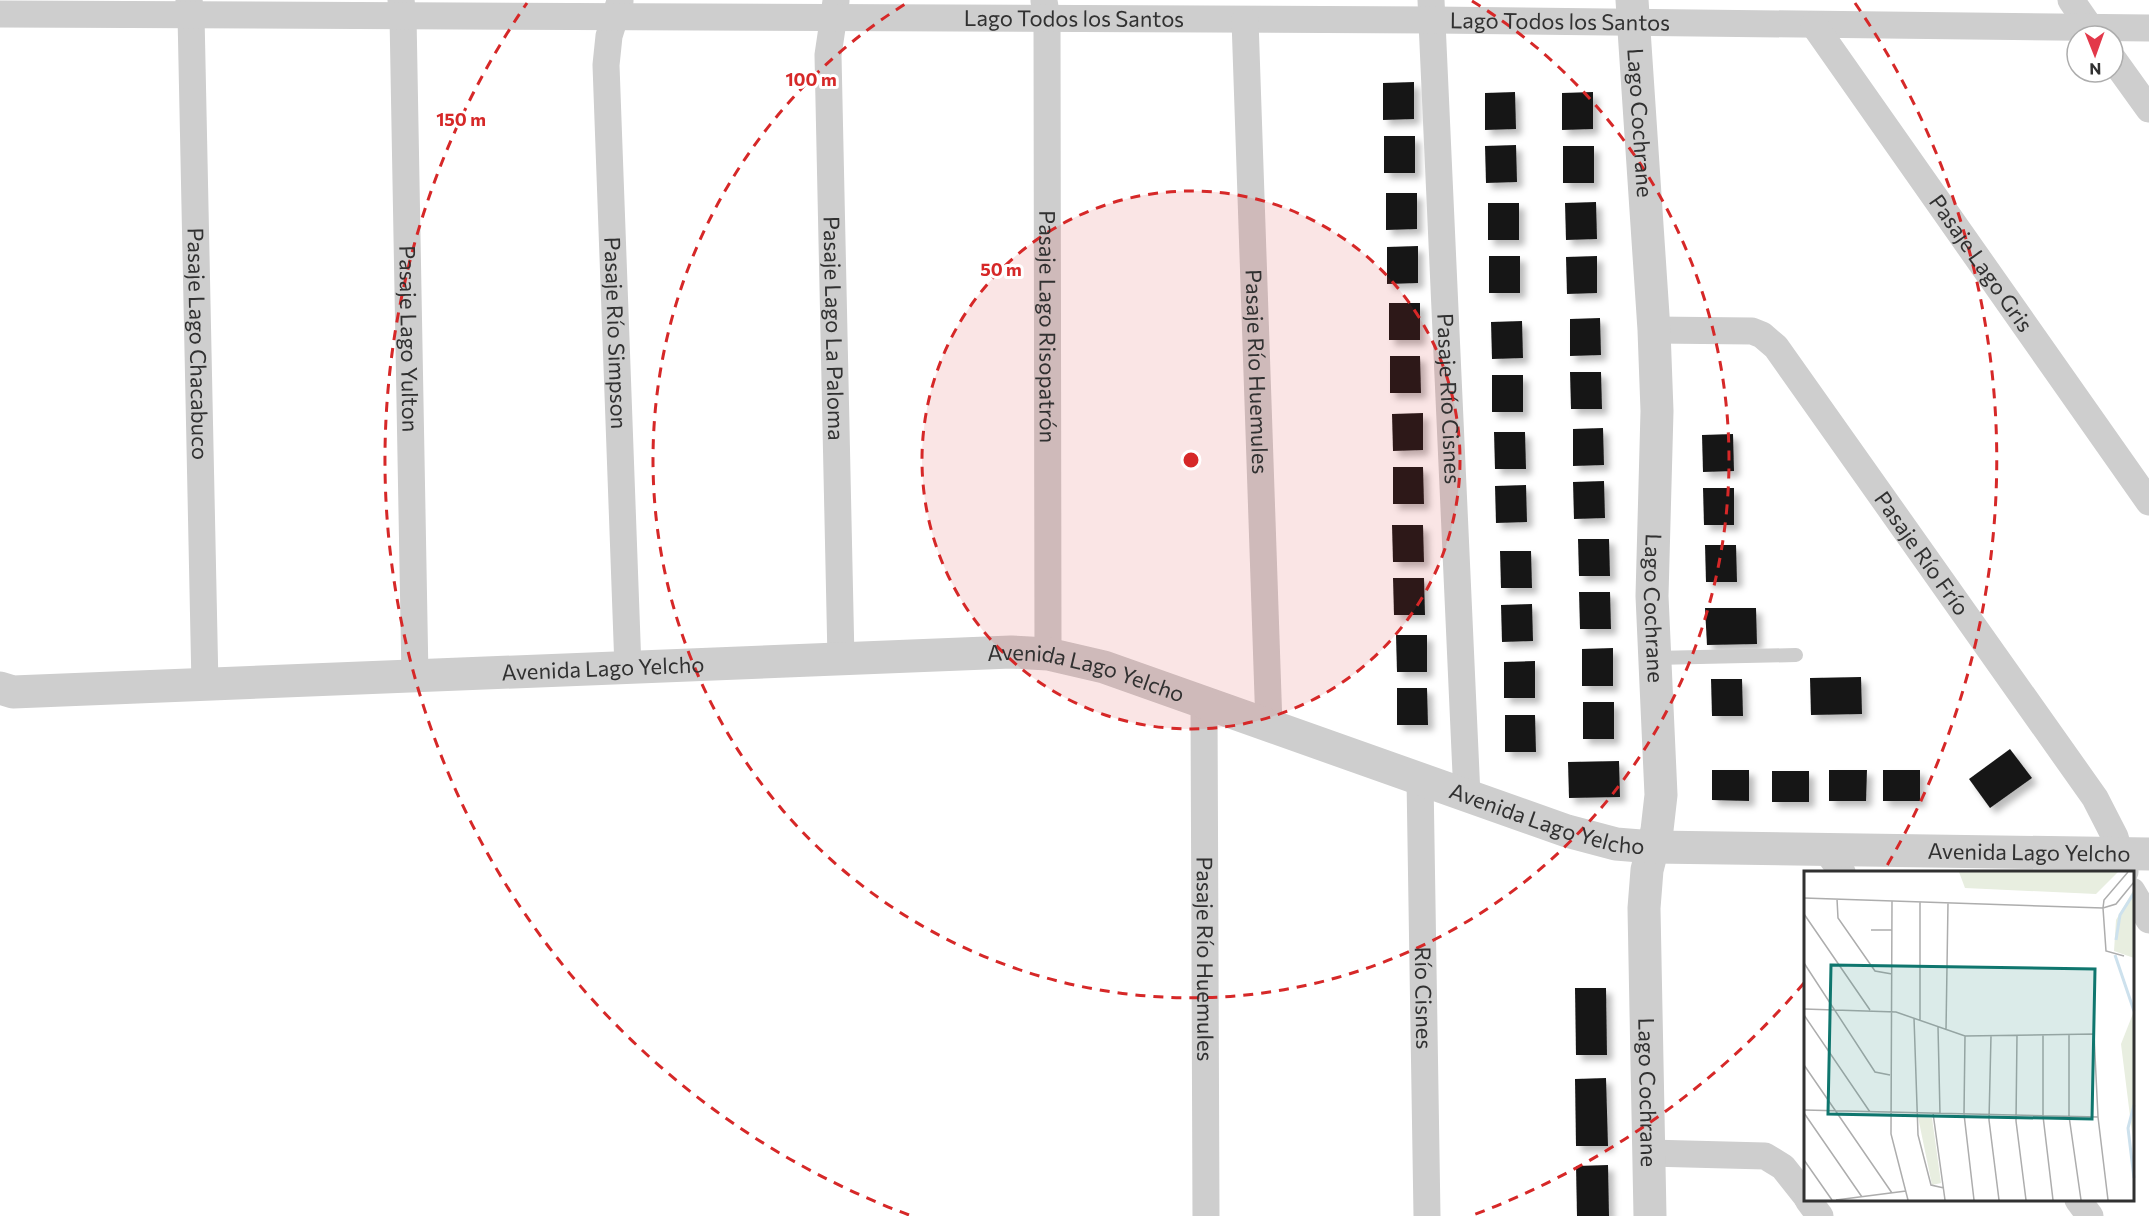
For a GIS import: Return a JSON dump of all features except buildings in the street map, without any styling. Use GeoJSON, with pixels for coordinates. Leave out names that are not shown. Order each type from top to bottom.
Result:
{"type":"FeatureCollection","features":[{"type":"Feature","properties":{"kind":"street"},"geometry":{"type":"LineString","coordinates":[[2071,0],[2088,24]]}},
{"type":"Feature","properties":{"kind":"street","name":"Lago Todos los Santos"},"geometry":{"type":"LineString","coordinates":[[0,14],[190,7],[1045,9],[1245,20],[1294,10],[1632,11],[1814,25],[2065,31]]}},
{"type":"Feature","properties":{"kind":"street","name":"Pasaje Lago Chacabuco"},"geometry":{"type":"LineString","coordinates":[[190,7],[205,686]]}},
{"type":"Feature","properties":{"kind":"street","name":"Pasaje Lago Yulton"},"geometry":{"type":"LineString","coordinates":[[402,8],[415,677]]}},
{"type":"Feature","properties":{"kind":"street","name":"Pasaje Río Simpson"},"geometry":{"type":"LineString","coordinates":[[618,8],[609,36],[606,65],[628,668]]}},
{"type":"Feature","properties":{"kind":"street","name":"Pasaje Lago La Paloma"},"geometry":{"type":"LineString","coordinates":[[836,9],[828,55],[841,659]]}},
{"type":"Feature","properties":{"kind":"street","name":"Pasaje Lago Risopatrón"},"geometry":{"type":"LineString","coordinates":[[1045,9],[1048,654]]}},
{"type":"Feature","properties":{"kind":"street","name":"Pasaje Río Cisnes"},"geometry":{"type":"LineString","coordinates":[[1432,10],[1467,796]]}},
{"type":"Feature","properties":{"kind":"street","name":"Lago Cochrane"},"geometry":{"type":"LineString","coordinates":[[1632,11],[1654,330],[1657,435],[1652,596],[1661,795],[1660,812],[1647,870],[1644,908],[1650,1216]]}},
{"type":"Feature","properties":{"kind":"street","name":"Pasaje Río Huemules"},"geometry":{"type":"LineString","coordinates":[[1245,20],[1269,726]]}},
{"type":"Feature","properties":{"kind":"street","name":"Pasaje Lago Gris"},"geometry":{"type":"LineString","coordinates":[[1814,25],[2149,502]]}},
{"type":"Feature","properties":{"kind":"street","name":"Lago Todos los Santos"},"geometry":{"type":"LineString","coordinates":[[2125,30],[2149,28]]}},
{"type":"Feature","properties":{"kind":"street"},"geometry":{"type":"LineString","coordinates":[[2125,76],[2149,109]]}},
{"type":"Feature","properties":{"kind":"street","name":"Pasaje Río Frío"},"geometry":{"type":"LineString","coordinates":[[1654,330],[1752,331],[1762,335],[1776,347],[2095,798],[2131,860]]}},
{"type":"Feature","properties":{"kind":"street","name":"Avenida Lago Yelcho"},"geometry":{"type":"LineString","coordinates":[[0,688],[13,692],[205,686],[1011,652],[1048,654],[1104,667],[1467,796],[1591,838],[1616,844],[1834,861],[2131,860]]}},
{"type":"Feature","properties":{"kind":"street","name":"Pasaje Río Huemules"},"geometry":{"type":"LineString","coordinates":[[1204,702],[1206,1216]]}},
{"type":"Feature","properties":{"kind":"street","name":"Río Cisnes"},"geometry":{"type":"LineString","coordinates":[[1420,779],[1427,1216]]}},
{"type":"Feature","properties":{"kind":"street"},"geometry":{"type":"LineString","coordinates":[[2134,893],[2149,920]]}},
{"type":"Feature","properties":{"kind":"street"},"geometry":{"type":"LineString","coordinates":[[1649,1153],[1765,1156],[1783,1167],[1804,1194]]}},
{"type":"Feature","properties":{"kind":"street"},"geometry":{"type":"LineString","coordinates":[[1809,1201],[1820,1216]]}},
{"type":"Feature","properties":{"kind":"street"},"geometry":{"type":"LineString","coordinates":[[2079,1201],[2090,1216]]}},
{"type":"Feature","properties":{"kind":"lane"},"geometry":{"type":"LineString","coordinates":[[1654,658],[1796,655]]}}]}
